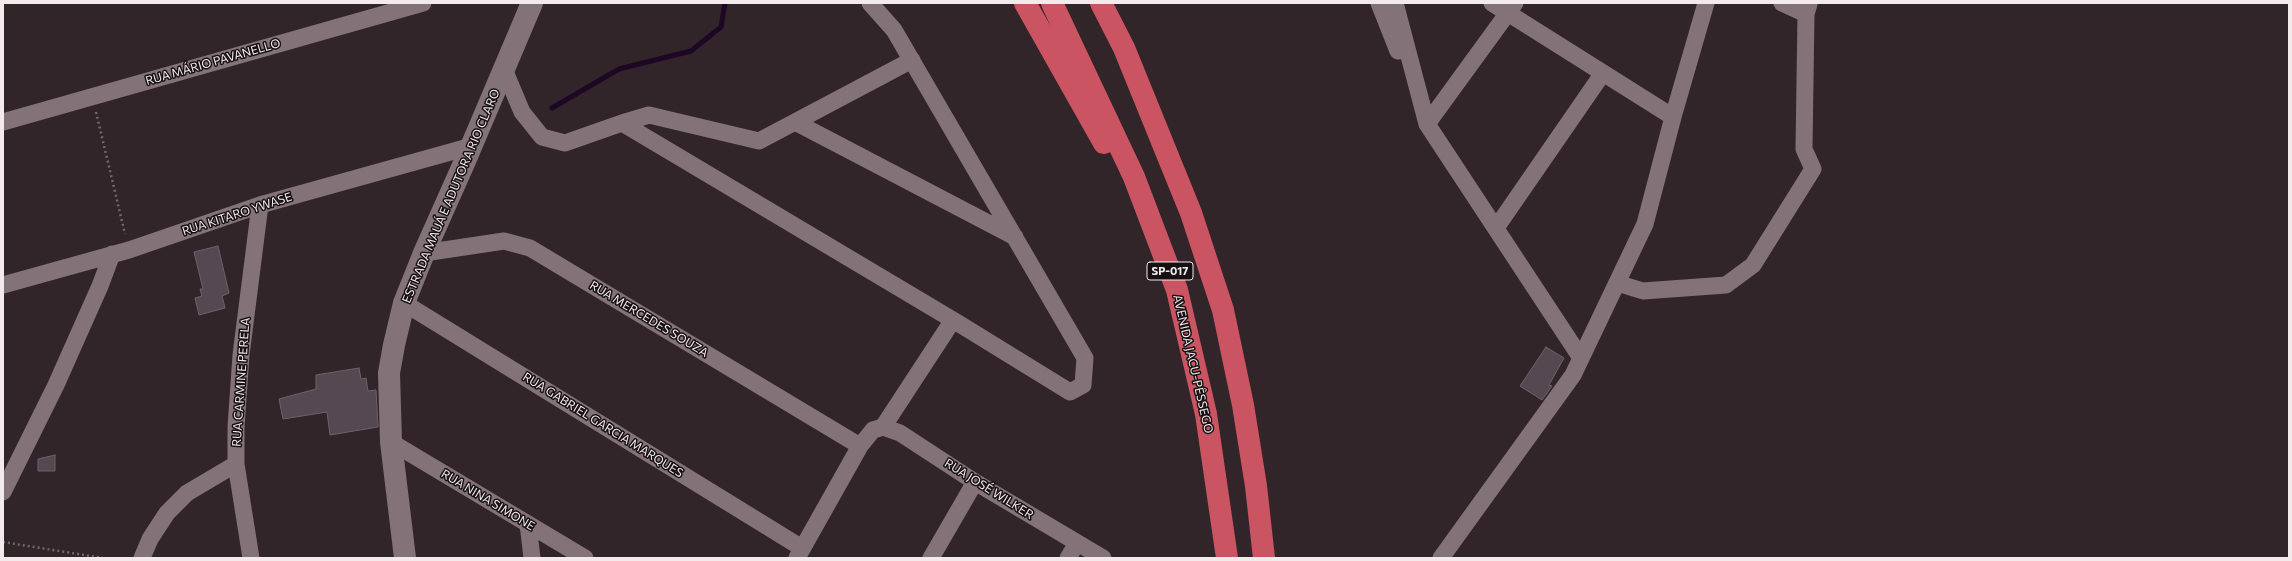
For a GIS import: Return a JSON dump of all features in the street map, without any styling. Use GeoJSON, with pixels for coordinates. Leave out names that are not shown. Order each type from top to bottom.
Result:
{"type":"FeatureCollection","features":[{"type":"Feature","properties":{"kind":"highway"},"geometry":{"type":"LineString","coordinates":[[1025,3],[1105,144],[1134,176]]}},
{"type":"Feature","properties":{"kind":"highway","name":"AVENIDA JACU-PÊSSEGO"},"geometry":{"type":"LineString","coordinates":[[1052,3],[1134,176],[1177,290],[1206,414],[1227,558]]}},
{"type":"Feature","properties":{"kind":"highway","name":"SP-017"},"geometry":{"type":"LineString","coordinates":[[1101,3],[1124,48],[1191,213],[1223,310],[1244,405],[1256,486],[1264,558]]}},
{"type":"Feature","properties":{"kind":"highway"},"geometry":{"type":"LineString","coordinates":[[1113,3],[1124,48]]}},
{"type":"Feature","properties":{"kind":"main road","name":"ESTRADA MAUÁ E ADUTORA RIO CLARO"},"geometry":{"type":"LineString","coordinates":[[405,558],[391,442],[389,373],[404,303],[424,253],[472,146],[532,3]]}},
{"type":"Feature","properties":{"kind":"street","name":"RUA MÁRIO PAVANELLO"},"geometry":{"type":"LineString","coordinates":[[3,122],[423,3]]}},
{"type":"Feature","properties":{"kind":"street"},"geometry":{"type":"LineString","coordinates":[[622,123],[953,320],[1070,392],[1083,385],[1085,358],[894,30],[870,3]]}},
{"type":"Feature","properties":{"kind":"street"},"geometry":{"type":"LineString","coordinates":[[1379,3],[1427,124],[1581,358]]}},
{"type":"Feature","properties":{"kind":"street"},"geometry":{"type":"LineString","coordinates":[[1395,3],[1427,124]]}},
{"type":"Feature","properties":{"kind":"street"},"geometry":{"type":"LineString","coordinates":[[1492,3],[1512,8],[1604,73],[1672,117]]}},
{"type":"Feature","properties":{"kind":"street"},"geometry":{"type":"LineString","coordinates":[[1441,558],[1573,375],[1646,224],[1672,117],[1706,3]]}},
{"type":"Feature","properties":{"kind":"street"},"geometry":{"type":"LineString","coordinates":[[1617,283],[1643,291],[1726,285],[1753,265],[1813,169],[1804,149],[1808,9],[1782,3]]}},
{"type":"Feature","properties":{"kind":"street"},"geometry":{"type":"LineString","coordinates":[[1427,124],[1512,8]]}},
{"type":"Feature","properties":{"kind":"street"},"geometry":{"type":"LineString","coordinates":[[504,69],[522,112],[542,137],[565,143],[650,115],[759,141],[912,60]]}},
{"type":"Feature","properties":{"kind":"street"},"geometry":{"type":"LineString","coordinates":[[1496,228],[1604,73]]}},
{"type":"Feature","properties":{"kind":"street"},"geometry":{"type":"LineString","coordinates":[[795,122],[1015,237]]}},
{"type":"Feature","properties":{"kind":"street","name":"RUA KITARO YWASE"},"geometry":{"type":"LineString","coordinates":[[3,285],[129,250],[260,205],[472,146]]}},
{"type":"Feature","properties":{"kind":"street","name":"RUA CARMINE PERELA"},"geometry":{"type":"LineString","coordinates":[[251,558],[236,464],[241,355],[260,205]]}},
{"type":"Feature","properties":{"kind":"street","name":"RUA MERCEDES SOUZA"},"geometry":{"type":"LineString","coordinates":[[424,253],[504,241],[530,248],[860,446]]}},
{"type":"Feature","properties":{"kind":"street"},"geometry":{"type":"LineString","coordinates":[[3,492],[59,378],[100,286],[112,254]]}},
{"type":"Feature","properties":{"kind":"street","name":"RUA GABRIEL GARCIA MARQUES"},"geometry":{"type":"LineString","coordinates":[[404,303],[800,553]]}},
{"type":"Feature","properties":{"kind":"street"},"geometry":{"type":"LineString","coordinates":[[800,553],[860,446],[878,429],[953,320]]}},
{"type":"Feature","properties":{"kind":"street","name":"RUA JOSÉ WILKER"},"geometry":{"type":"LineString","coordinates":[[878,429],[900,433],[975,482],[1103,558]]}},
{"type":"Feature","properties":{"kind":"street","name":"RUA NINA SIMONE"},"geometry":{"type":"LineString","coordinates":[[391,442],[585,558]]}},
{"type":"Feature","properties":{"kind":"street"},"geometry":{"type":"LineString","coordinates":[[142,558],[150,539],[167,513],[187,493],[236,464]]}},
{"type":"Feature","properties":{"kind":"street"},"geometry":{"type":"LineString","coordinates":[[931,558],[975,482]]}},
{"type":"Feature","properties":{"kind":"street"},"geometry":{"type":"LineString","coordinates":[[528,524],[532,558]]}},
{"type":"Feature","properties":{"kind":"street"},"geometry":{"type":"LineString","coordinates":[[1068,558],[1077,543]]}},
{"type":"Feature","properties":{"kind":"path"},"geometry":{"type":"LineString","coordinates":[[91,96],[129,250]]}},
{"type":"Feature","properties":{"kind":"path"},"geometry":{"type":"LineString","coordinates":[[3,542],[103,558]]}},
{"type":"Feature","properties":{"kind":"building"},"geometry":{"type":"Polygon","coordinates":[[[218,246],[229,293],[222,296],[225,308],[199,315],[195,298],[202,296],[200,289],[203,289],[194,252],[218,246]]]}},
{"type":"Feature","properties":{"kind":"building"},"geometry":{"type":"Polygon","coordinates":[[[1546,347],[1564,358],[1549,385],[1552,386],[1542,400],[1520,386],[1546,347]]]}},
{"type":"Feature","properties":{"kind":"building"},"geometry":{"type":"Polygon","coordinates":[[[359,368],[361,379],[366,378],[368,391],[376,390],[378,427],[330,435],[327,412],[283,419],[279,399],[316,389],[316,375],[359,368]]]}},
{"type":"Feature","properties":{"kind":"building"},"geometry":{"type":"Polygon","coordinates":[[[55,455],[55,471],[38,471],[38,459],[55,455]]]}},
{"type":"Feature","properties":{"kind":"waterway"},"geometry":{"type":"LineString","coordinates":[[552,108],[619,69],[691,51],[721,27],[725,3]]}}]}
